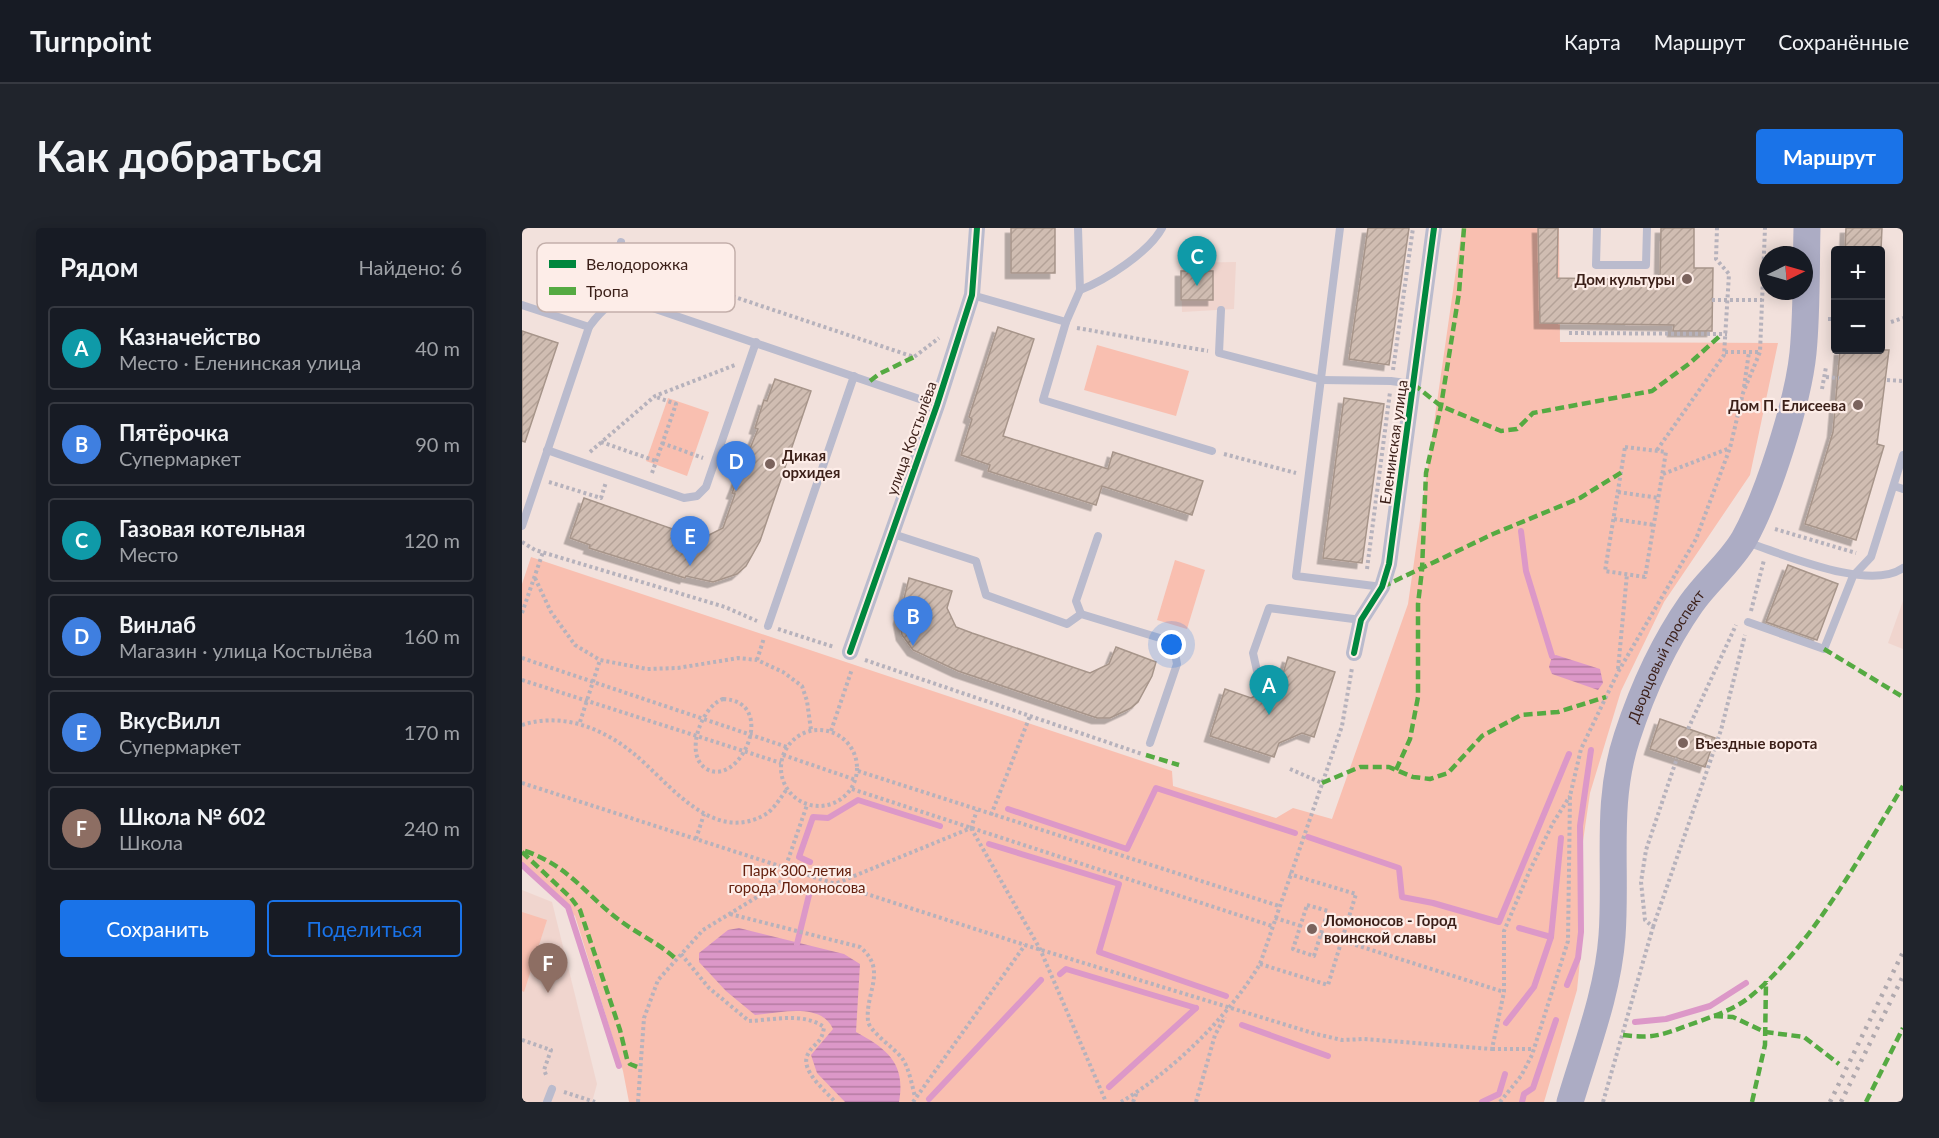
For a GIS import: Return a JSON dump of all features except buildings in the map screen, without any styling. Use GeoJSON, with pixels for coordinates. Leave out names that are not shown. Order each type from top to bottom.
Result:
{"type":"FeatureCollection","features":[{"type":"Feature","properties":{"kind":"main road","name":"Дворцовый проспект"},"geometry":{"type":"LineString","coordinates":[[1570,1102],[1607,971],[1612,934],[1612,821],[1617,773],[1627,737],[1672,634],[1693,602],[1742,541],[1754,519],[1771,471],[1801,366],[1807,228]]}},
{"type":"Feature","properties":{"kind":"street","name":"улица Костылёва"},"geometry":{"type":"LineString","coordinates":[[851,659],[890,533],[937,405],[972,295],[977,228]]}},
{"type":"Feature","properties":{"kind":"street","name":"Еленинская улица"},"geometry":{"type":"LineString","coordinates":[[1354,652],[1361,620],[1382,587],[1389,564],[1434,228]]}},
{"type":"Feature","properties":{"kind":"lane"},"geometry":{"type":"LineString","coordinates":[[1078,228],[1080,290],[1066,322],[1043,400],[1212,451]]}},
{"type":"Feature","properties":{"kind":"lane"},"geometry":{"type":"LineString","coordinates":[[1080,290],[1101,282],[1134,257],[1162,228]]}},
{"type":"Feature","properties":{"kind":"lane"},"geometry":{"type":"LineString","coordinates":[[1340,228],[1296,576],[1382,587]]}},
{"type":"Feature","properties":{"kind":"lane"},"geometry":{"type":"LineString","coordinates":[[1597,228],[1596,265],[1646,265],[1647,228]]}},
{"type":"Feature","properties":{"kind":"lane"},"geometry":{"type":"LineString","coordinates":[[972,295],[1066,322]]}},
{"type":"Feature","properties":{"kind":"lane"},"geometry":{"type":"LineString","coordinates":[[522,305],[537,310]]}},
{"type":"Feature","properties":{"kind":"lane"},"geometry":{"type":"LineString","coordinates":[[1221,310],[1219,353],[1322,380],[1391,381],[1413,384]]}},
{"type":"Feature","properties":{"kind":"lane"},"geometry":{"type":"LineString","coordinates":[[543,312],[589,327]]}},
{"type":"Feature","properties":{"kind":"lane"},"geometry":{"type":"LineString","coordinates":[[522,526],[589,327],[600,312]]}},
{"type":"Feature","properties":{"kind":"lane"},"geometry":{"type":"LineString","coordinates":[[665,312],[937,405]]}},
{"type":"Feature","properties":{"kind":"lane"},"geometry":{"type":"LineString","coordinates":[[547,450],[684,498],[697,496],[706,487],[756,342]]}},
{"type":"Feature","properties":{"kind":"lane"},"geometry":{"type":"LineString","coordinates":[[768,626],[854,376]]}},
{"type":"Feature","properties":{"kind":"lane"},"geometry":{"type":"LineString","coordinates":[[1748,622],[1824,649],[1853,576],[1871,557],[1903,455]]}},
{"type":"Feature","properties":{"kind":"lane"},"geometry":{"type":"LineString","coordinates":[[1894,486],[1903,489]]}},
{"type":"Feature","properties":{"kind":"lane"},"geometry":{"type":"LineString","coordinates":[[890,533],[976,561],[986,595],[1067,624],[1081,614]]}},
{"type":"Feature","properties":{"kind":"lane"},"geometry":{"type":"LineString","coordinates":[[1081,614],[1076,601],[1098,536]]}},
{"type":"Feature","properties":{"kind":"lane"},"geometry":{"type":"LineString","coordinates":[[1742,541],[1853,576],[1880,577],[1903,568]]}},
{"type":"Feature","properties":{"kind":"lane"},"geometry":{"type":"LineString","coordinates":[[1257,671],[1253,653],[1269,608],[1361,620]]}},
{"type":"Feature","properties":{"kind":"lane"},"geometry":{"type":"LineString","coordinates":[[1081,614],[1173,642],[1177,664],[1150,743]]}},
{"type":"Feature","properties":{"kind":"lane"},"geometry":{"type":"LineString","coordinates":[[547,1102],[552,1089]]}},
{"type":"Feature","properties":{"kind":"path"},"geometry":{"type":"LineString","coordinates":[[1365,584],[1413,228]]}},
{"type":"Feature","properties":{"kind":"path"},"geometry":{"type":"LineString","coordinates":[[1656,451],[1725,352],[1729,274],[1716,259],[1717,228]]}},
{"type":"Feature","properties":{"kind":"path"},"geometry":{"type":"LineString","coordinates":[[735,296],[914,357]]}},
{"type":"Feature","properties":{"kind":"path"},"geometry":{"type":"LineString","coordinates":[[1712,300],[1762,300]]}},
{"type":"Feature","properties":{"kind":"path"},"geometry":{"type":"LineString","coordinates":[[1891,322],[1903,318]]}},
{"type":"Feature","properties":{"kind":"path"},"geometry":{"type":"LineString","coordinates":[[1066,322],[1074,327],[1219,353]]}},
{"type":"Feature","properties":{"kind":"path"},"geometry":{"type":"LineString","coordinates":[[1569,333],[1727,334]]}},
{"type":"Feature","properties":{"kind":"path"},"geometry":{"type":"LineString","coordinates":[[1725,352],[1760,352]]}},
{"type":"Feature","properties":{"kind":"path"},"geometry":{"type":"LineString","coordinates":[[1743,393],[1749,352]]}},
{"type":"Feature","properties":{"kind":"path"},"geometry":{"type":"LineString","coordinates":[[577,461],[655,396],[750,359]]}},
{"type":"Feature","properties":{"kind":"path"},"geometry":{"type":"LineString","coordinates":[[1826,377],[1839,378]]}},
{"type":"Feature","properties":{"kind":"path"},"geometry":{"type":"LineString","coordinates":[[1887,380],[1903,381]]}},
{"type":"Feature","properties":{"kind":"path"},"geometry":{"type":"LineString","coordinates":[[648,485],[676,404],[655,396]]}},
{"type":"Feature","properties":{"kind":"path"},"geometry":{"type":"LineString","coordinates":[[601,442],[656,461]]}},
{"type":"Feature","properties":{"kind":"path"},"geometry":{"type":"LineString","coordinates":[[662,443],[715,462]]}},
{"type":"Feature","properties":{"kind":"path"},"geometry":{"type":"LineString","coordinates":[[1625,447],[1656,451],[1666,452],[1645,577],[1605,571],[1625,447]]}},
{"type":"Feature","properties":{"kind":"path"},"geometry":{"type":"LineString","coordinates":[[1662,474],[1730,448]]}},
{"type":"Feature","properties":{"kind":"path"},"geometry":{"type":"LineString","coordinates":[[1212,451],[1309,477]]}},
{"type":"Feature","properties":{"kind":"path"},"geometry":{"type":"LineString","coordinates":[[537,478],[601,498]]}},
{"type":"Feature","properties":{"kind":"path"},"geometry":{"type":"LineString","coordinates":[[1618,492],[1659,498]]}},
{"type":"Feature","properties":{"kind":"path"},"geometry":{"type":"LineString","coordinates":[[1614,519],[1654,525]]}},
{"type":"Feature","properties":{"kind":"path"},"geometry":{"type":"LineString","coordinates":[[1775,529],[1871,557]]}},
{"type":"Feature","properties":{"kind":"path"},"geometry":{"type":"LineString","coordinates":[[522,613],[543,552]]}},
{"type":"Feature","properties":{"kind":"path"},"geometry":{"type":"LineString","coordinates":[[1618,672],[1627,574]]}},
{"type":"Feature","properties":{"kind":"path"},"geometry":{"type":"LineString","coordinates":[[535,578],[551,612],[575,645],[600,660],[646,669],[678,668],[738,658],[757,660],[783,672],[802,686],[811,730]]}},
{"type":"Feature","properties":{"kind":"path"},"geometry":{"type":"LineString","coordinates":[[1603,1102],[1653,927],[1721,730],[1748,622]]}},
{"type":"Feature","properties":{"kind":"path"},"geometry":{"type":"LineString","coordinates":[[757,660],[768,626]]}},
{"type":"Feature","properties":{"kind":"path"},"geometry":{"type":"LineString","coordinates":[[1197,1102],[1215,1035],[1260,964],[1289,874],[1342,726],[1354,652]]}},
{"type":"Feature","properties":{"kind":"path"},"geometry":{"type":"LineString","coordinates":[[522,658],[786,747]]}},
{"type":"Feature","properties":{"kind":"path"},"geometry":{"type":"LineString","coordinates":[[831,731],[851,659]]}},
{"type":"Feature","properties":{"kind":"path"},"geometry":{"type":"LineString","coordinates":[[580,723],[600,660]]}},
{"type":"Feature","properties":{"kind":"path"},"geometry":{"type":"LineString","coordinates":[[522,680],[781,763]]}},
{"type":"Feature","properties":{"kind":"path"},"geometry":{"type":"LineString","coordinates":[[723,699],[731,699],[740,703],[750,714],[750,735],[744,751],[736,763],[729,768],[711,771],[697,759],[697,736],[711,704],[723,699]]}},
{"type":"Feature","properties":{"kind":"path"},"geometry":{"type":"LineString","coordinates":[[991,815],[1030,716]]}},
{"type":"Feature","properties":{"kind":"path"},"geometry":{"type":"LineString","coordinates":[[522,725],[559,720],[580,723],[633,753],[689,806],[704,814],[726,820],[748,821],[767,813],[787,789]]}},
{"type":"Feature","properties":{"kind":"path"},"geometry":{"type":"LineString","coordinates":[[811,730],[831,731],[846,740],[855,754],[858,771],[856,780],[852,789],[838,802],[821,807],[807,805],[787,789],[781,777],[783,755],[786,747],[797,736],[811,730]]}},
{"type":"Feature","properties":{"kind":"path"},"geometry":{"type":"LineString","coordinates":[[783,755],[856,780]]}},
{"type":"Feature","properties":{"kind":"path"},"geometry":{"type":"LineString","coordinates":[[1653,927],[1644,920],[1641,882],[1646,850],[1677,758]]}},
{"type":"Feature","properties":{"kind":"path"},"geometry":{"type":"LineString","coordinates":[[1290,769],[1322,783]]}},
{"type":"Feature","properties":{"kind":"path"},"geometry":{"type":"LineString","coordinates":[[858,771],[1279,906]]}},
{"type":"Feature","properties":{"kind":"path"},"geometry":{"type":"LineString","coordinates":[[522,783],[1025,945],[1342,1040],[1375,1040],[1492,1049],[1534,1049]]}},
{"type":"Feature","properties":{"kind":"path"},"geometry":{"type":"LineString","coordinates":[[852,789],[1272,926]]}},
{"type":"Feature","properties":{"kind":"path"},"geometry":{"type":"LineString","coordinates":[[1492,1049],[1504,992],[1504,931],[1530,870],[1553,823],[1570,796]]}},
{"type":"Feature","properties":{"kind":"path"},"geometry":{"type":"LineString","coordinates":[[638,1102],[644,1018],[658,980],[703,930],[780,883],[807,805]]}},
{"type":"Feature","properties":{"kind":"path"},"geometry":{"type":"LineString","coordinates":[[977,810],[971,828],[1040,949],[1106,1102]]}},
{"type":"Feature","properties":{"kind":"path"},"geometry":{"type":"LineString","coordinates":[[696,839],[704,814]]}},
{"type":"Feature","properties":{"kind":"path"},"geometry":{"type":"LineString","coordinates":[[836,883],[971,828]]}},
{"type":"Feature","properties":{"kind":"path"},"geometry":{"type":"LineString","coordinates":[[1260,964],[1328,985],[1356,894],[1289,874]]}},
{"type":"Feature","properties":{"kind":"path"},"geometry":{"type":"LineString","coordinates":[[1307,905],[1328,911],[1314,956],[1293,949],[1300,926],[1307,905]]}},
{"type":"Feature","properties":{"kind":"path"},"geometry":{"type":"LineString","coordinates":[[729,914],[860,947],[868,955],[874,964],[868,1021],[872,1030],[888,1041],[904,1060],[914,1100]]}},
{"type":"Feature","properties":{"kind":"path"},"geometry":{"type":"LineString","coordinates":[[1275,918],[1300,926]]}},
{"type":"Feature","properties":{"kind":"path"},"geometry":{"type":"LineString","coordinates":[[1321,934],[1504,992]]}},
{"type":"Feature","properties":{"kind":"path"},"geometry":{"type":"LineString","coordinates":[[914,1100],[1025,945]]}},
{"type":"Feature","properties":{"kind":"path"},"geometry":{"type":"LineString","coordinates":[[681,954],[710,988],[749,1021],[800,1018],[815,1020],[824,1027],[822,1039],[808,1054],[806,1063],[812,1076],[835,1102]]}},
{"type":"Feature","properties":{"kind":"path"},"geometry":{"type":"LineString","coordinates":[[1121,1102],[1137,1092],[1216,1024],[1230,1008]]}},
{"type":"Feature","properties":{"kind":"path"},"geometry":{"type":"LineString","coordinates":[[522,1040],[551,1050],[544,1070],[552,1089],[595,1102]]}},
{"type":"Feature","properties":{"kind":"path"},"geometry":{"type":"LineString","coordinates":[[1133,1102],[1137,1092]]}},
{"type":"Feature","properties":{"kind":"shaded area"},"geometry":{"type":"Polygon","coordinates":[[[1236,262],[1234,309],[1182,312],[1181,263],[1236,262]]]}},
{"type":"Feature","properties":{"kind":"shaded area"},"geometry":{"type":"Polygon","coordinates":[[[1903,601],[1903,649],[1888,643],[1903,601]]]}},
{"type":"Feature","properties":{"kind":"shaded area"},"geometry":{"type":"Polygon","coordinates":[[[1556,655],[1600,669],[1603,683],[1598,690],[1552,674],[1549,667],[1552,656],[1556,655]]]}},
{"type":"Feature","properties":{"kind":"shaded area"},"geometry":{"type":"Polygon","coordinates":[[[522,890],[552,902],[597,1084],[592,1102],[522,1102],[522,890]]]}},
{"type":"Feature","properties":{"kind":"shaded area"},"geometry":{"type":"Polygon","coordinates":[[[739,928],[844,954],[860,964],[856,1032],[885,1051],[897,1067],[900,1077],[899,1102],[845,1102],[817,1073],[811,1055],[833,1029],[827,1021],[819,1015],[799,1011],[755,1015],[726,991],[699,962],[699,953],[728,930],[739,928]]]}},
{"type":"Feature","properties":{"kind":"green space","name":"Парк 300-летия города Ломоносова"},"geometry":{"type":"Polygon","coordinates":[[[1462,228],[1559,228],[1560,342],[1778,343],[1750,475],[1664,602],[1621,691],[1590,793],[1582,848],[1582,941],[1577,990],[1544,1102],[629,1102],[623,1071],[575,916],[522,868],[522,584],[531,557],[1172,771],[1173,786],[1276,818],[1293,808],[1332,819],[1408,604],[1462,228]]]}},
{"type":"Feature","properties":{"kind":"green space"},"geometry":{"type":"Polygon","coordinates":[[[1097,345],[1189,371],[1176,416],[1084,390],[1097,345]]]}},
{"type":"Feature","properties":{"kind":"green space"},"geometry":{"type":"Polygon","coordinates":[[[668,398],[709,412],[687,476],[646,461],[668,398]]]}},
{"type":"Feature","properties":{"kind":"green space"},"geometry":{"type":"Polygon","coordinates":[[[1175,560],[1205,570],[1187,629],[1157,620],[1175,560]]]}},
{"type":"Feature","properties":{"kind":"green space"},"geometry":{"type":"Polygon","coordinates":[[[522,912],[547,920],[524,992],[522,991],[522,912]]]}},
{"type":"Feature","properties":{"kind":"waterway"},"geometry":{"type":"LineString","coordinates":[[1521,531],[1526,571],[1552,656]]}},
{"type":"Feature","properties":{"kind":"waterway"},"geometry":{"type":"LineString","coordinates":[[1567,985],[1578,958],[1581,932],[1580,826],[1591,750]]}},
{"type":"Feature","properties":{"kind":"waterway"},"geometry":{"type":"LineString","coordinates":[[1308,837],[1399,868],[1402,897],[1433,903],[1499,922],[1569,754]]}},
{"type":"Feature","properties":{"kind":"waterway"},"geometry":{"type":"LineString","coordinates":[[1008,809],[1127,849],[1156,788],[1295,833]]}},
{"type":"Feature","properties":{"kind":"waterway"},"geometry":{"type":"LineString","coordinates":[[810,862],[799,857],[813,817],[828,818],[858,800],[940,826]]}},
{"type":"Feature","properties":{"kind":"waterway"},"geometry":{"type":"LineString","coordinates":[[1506,1023],[1534,987],[1551,937],[1561,838]]}},
{"type":"Feature","properties":{"kind":"waterway"},"geometry":{"type":"LineString","coordinates":[[989,844],[1119,884],[1099,952],[1226,996]]}},
{"type":"Feature","properties":{"kind":"waterway"},"geometry":{"type":"LineString","coordinates":[[522,865],[568,907],[619,1066]]}},
{"type":"Feature","properties":{"kind":"waterway"},"geometry":{"type":"LineString","coordinates":[[797,944],[809,895]]}},
{"type":"Feature","properties":{"kind":"waterway"},"geometry":{"type":"LineString","coordinates":[[1519,928],[1551,937]]}},
{"type":"Feature","properties":{"kind":"waterway"},"geometry":{"type":"LineString","coordinates":[[1060,974],[1066,969],[1196,1008]]}},
{"type":"Feature","properties":{"kind":"waterway"},"geometry":{"type":"LineString","coordinates":[[929,1099],[1041,980]]}},
{"type":"Feature","properties":{"kind":"waterway"},"geometry":{"type":"LineString","coordinates":[[1635,1022],[1666,1019],[1710,1006],[1746,983]]}},
{"type":"Feature","properties":{"kind":"waterway"},"geometry":{"type":"LineString","coordinates":[[1109,1087],[1196,1008]]}},
{"type":"Feature","properties":{"kind":"waterway"},"geometry":{"type":"LineString","coordinates":[[1522,1102],[1524,1094],[1533,1088],[1556,1020]]}},
{"type":"Feature","properties":{"kind":"waterway"},"geometry":{"type":"LineString","coordinates":[[1242,1025],[1328,1056]]}},
{"type":"Feature","properties":{"kind":"waterway"},"geometry":{"type":"LineString","coordinates":[[1482,1102],[1499,1094],[1505,1074]]}},
{"type":"Feature","properties":{"kind":"railway"},"geometry":{"type":"LineString","coordinates":[[1830,1102],[1903,952]]}},
{"type":"Feature","properties":{"kind":"railway"},"geometry":{"type":"LineString","coordinates":[[1841,1102],[1903,976]]}},
{"type":"Feature","properties":{"kind":"marked path"},"geometry":{"type":"LineString","coordinates":[[1396,770],[1410,739],[1418,697],[1418,604],[1422,570],[1426,473],[1441,406],[1459,293],[1464,228]]}},
{"type":"Feature","properties":{"kind":"marked path"},"geometry":{"type":"LineString","coordinates":[[1413,384],[1441,406],[1501,431],[1517,429],[1533,413],[1652,391],[1690,363],[1722,334]]}},
{"type":"Feature","properties":{"kind":"marked path"},"geometry":{"type":"LineString","coordinates":[[870,381],[879,374],[914,357]]}},
{"type":"Feature","properties":{"kind":"marked path"},"geometry":{"type":"LineString","coordinates":[[1382,587],[1493,534],[1580,498],[1622,472]]}},
{"type":"Feature","properties":{"kind":"marked path"},"geometry":{"type":"LineString","coordinates":[[1824,649],[1903,697]]}},
{"type":"Feature","properties":{"kind":"marked path"},"geometry":{"type":"LineString","coordinates":[[1322,783],[1360,767],[1389,767],[1413,777],[1430,779],[1448,773],[1482,736],[1521,715],[1558,712],[1606,697]]}},
{"type":"Feature","properties":{"kind":"marked path"},"geometry":{"type":"LineString","coordinates":[[1146,755],[1179,765]]}},
{"type":"Feature","properties":{"kind":"marked path"},"geometry":{"type":"LineString","coordinates":[[1623,1035],[1642,1037],[1657,1035],[1727,1011],[1747,999],[1770,979],[1813,928],[1833,900],[1903,786]]}},
{"type":"Feature","properties":{"kind":"marked path"},"geometry":{"type":"LineString","coordinates":[[525,851],[541,857],[566,873],[609,912],[676,959]]}},
{"type":"Feature","properties":{"kind":"marked path"},"geometry":{"type":"LineString","coordinates":[[522,852],[571,898],[580,910],[620,1030],[627,1059],[630,1064],[640,1068]]}},
{"type":"Feature","properties":{"kind":"marked path"},"geometry":{"type":"LineString","coordinates":[[1752,1102],[1765,1045],[1766,981]]}},
{"type":"Feature","properties":{"kind":"marked path"},"geometry":{"type":"LineString","coordinates":[[1714,1016],[1733,1017],[1765,1032],[1804,1037],[1839,1064]]}},
{"type":"Feature","properties":{"kind":"marked path"},"geometry":{"type":"LineString","coordinates":[[1866,1102],[1903,1028]]}},
{"type":"Feature","properties":{"kind":"cycle path"},"geometry":{"type":"LineString","coordinates":[[850,652],[937,405],[972,295],[977,228]]}},
{"type":"Feature","properties":{"kind":"cycle path"},"geometry":{"type":"LineString","coordinates":[[1354,653],[1361,620],[1382,587],[1389,564],[1434,228]]}},
{"type":"Feature","properties":{"kind":"place","name":"Дом культуры"},"geometry":{"type":"Point","coordinates":[1687,279]}},
{"type":"Feature","properties":{"kind":"place","name":"Газовая котельная"},"geometry":{"type":"Point","coordinates":[1197,286]}},
{"type":"Feature","properties":{"kind":"place","name":"Дом П. Елисеева"},"geometry":{"type":"Point","coordinates":[1858,405]}},
{"type":"Feature","properties":{"kind":"place","name":"Дикая орхидея"},"geometry":{"type":"Point","coordinates":[770,464]}},
{"type":"Feature","properties":{"kind":"place","name":"Винлаб"},"geometry":{"type":"Point","coordinates":[736,491]}},
{"type":"Feature","properties":{"kind":"place","name":"ВкусВилл"},"geometry":{"type":"Point","coordinates":[690,566]}},
{"type":"Feature","properties":{"kind":"place","name":"Пятёрочка"},"geometry":{"type":"Point","coordinates":[913,646]}},
{"type":"Feature","properties":{"kind":"place","name":"Казначейство"},"geometry":{"type":"Point","coordinates":[1269,715]}},
{"type":"Feature","properties":{"kind":"place","name":"Въездные ворота"},"geometry":{"type":"Point","coordinates":[1683,743]}},
{"type":"Feature","properties":{"kind":"place","name":"Ломоносов - Город воинской славы"},"geometry":{"type":"Point","coordinates":[1312,929]}},
{"type":"Feature","properties":{"kind":"place","name":"Школа № 602"},"geometry":{"type":"Point","coordinates":[548,993]}}]}
